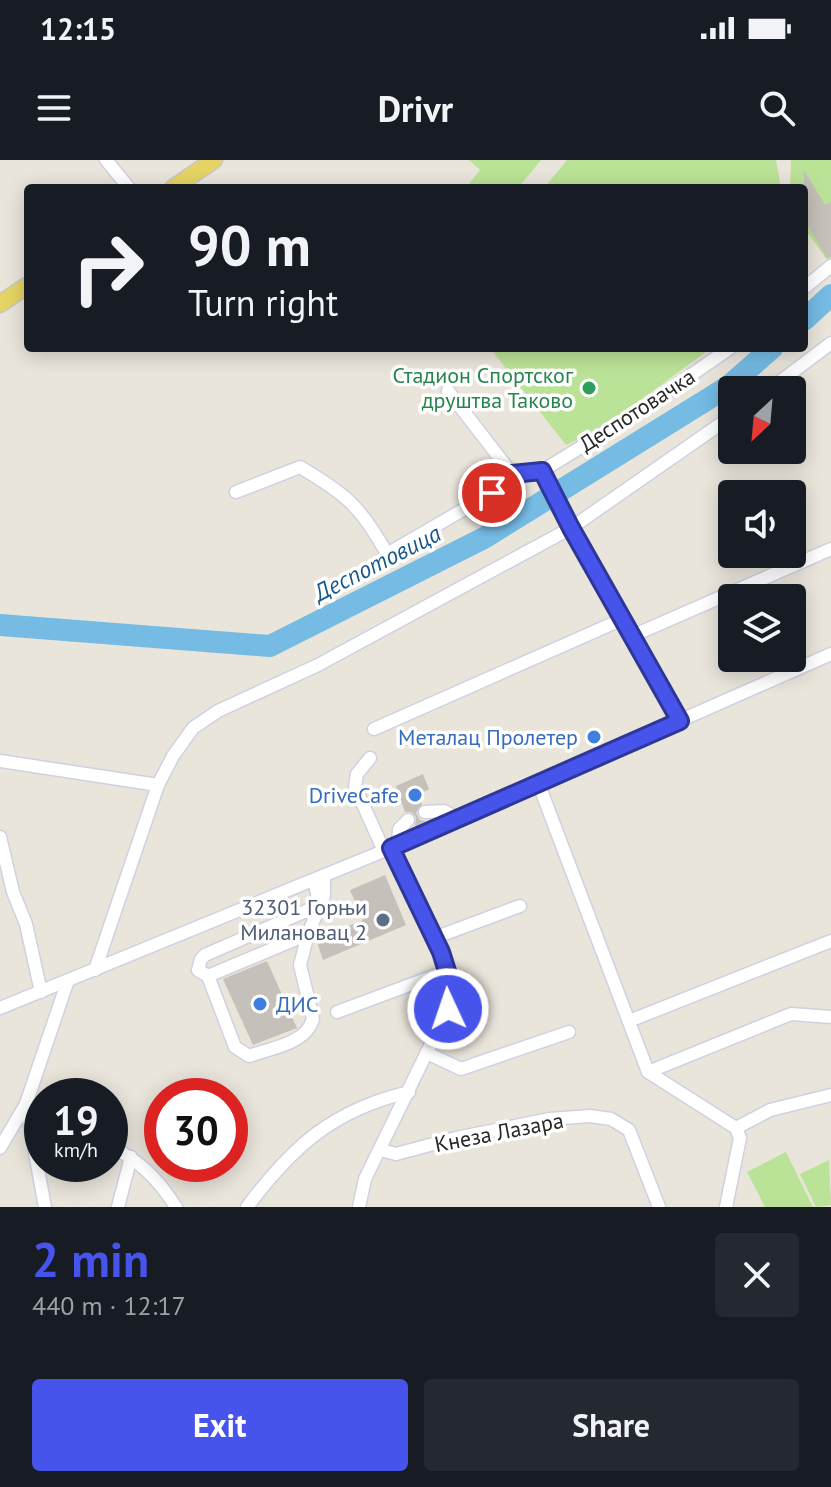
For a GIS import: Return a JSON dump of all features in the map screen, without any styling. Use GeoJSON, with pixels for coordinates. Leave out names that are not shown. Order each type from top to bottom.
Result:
{"type":"FeatureCollection","features":[{"type":"Feature","properties":{"kind":"main road"},"geometry":{"type":"LineString","coordinates":[[179,184],[214,160]]}},
{"type":"Feature","properties":{"kind":"main road"},"geometry":{"type":"LineString","coordinates":[[0,304],[24,288]]}},
{"type":"Feature","properties":{"kind":"street"},"geometry":{"type":"LineString","coordinates":[[106,160],[126,184]]}},
{"type":"Feature","properties":{"kind":"street"},"geometry":{"type":"LineString","coordinates":[[808,285],[831,266]]}},
{"type":"Feature","properties":{"kind":"street"},"geometry":{"type":"LineString","coordinates":[[787,376],[831,343]]}},
{"type":"Feature","properties":{"kind":"street","name":"Деспотовачка"},"geometry":{"type":"LineString","coordinates":[[544,475],[724,352]]}},
{"type":"Feature","properties":{"kind":"street"},"geometry":{"type":"LineString","coordinates":[[448,391],[512,474]]}},
{"type":"Feature","properties":{"kind":"street"},"geometry":{"type":"LineString","coordinates":[[95,970],[158,785],[193,728],[218,711],[318,665],[571,528],[718,426]]}},
{"type":"Feature","properties":{"kind":"street"},"geometry":{"type":"LineString","coordinates":[[236,492],[300,467],[331,485],[366,515],[387,554],[492,493],[512,474],[544,475],[680,721]]}},
{"type":"Feature","properties":{"kind":"street"},"geometry":{"type":"LineString","coordinates":[[632,636],[831,549]]}},
{"type":"Feature","properties":{"kind":"street"},"geometry":{"type":"LineString","coordinates":[[374,729],[623,619]]}},
{"type":"Feature","properties":{"kind":"street"},"geometry":{"type":"LineString","coordinates":[[0,1008],[67,983],[539,785],[831,654]]}},
{"type":"Feature","properties":{"kind":"street"},"geometry":{"type":"LineString","coordinates":[[359,1207],[365,1179],[448,1009],[447,971],[434,938],[391,848],[355,787],[357,774],[370,758]]}},
{"type":"Feature","properties":{"kind":"street"},"geometry":{"type":"LineString","coordinates":[[0,761],[158,785]]}},
{"type":"Feature","properties":{"kind":"street"},"geometry":{"type":"LineString","coordinates":[[539,785],[648,1072],[736,1128],[740,1138],[726,1207]]}},
{"type":"Feature","properties":{"kind":"street"},"geometry":{"type":"LineString","coordinates":[[425,812],[444,811],[459,819]]}},
{"type":"Feature","properties":{"kind":"street"},"geometry":{"type":"LineString","coordinates":[[391,848],[399,829],[408,820]]}},
{"type":"Feature","properties":{"kind":"street"},"geometry":{"type":"LineString","coordinates":[[0,837],[13,892],[26,924],[41,992]]}},
{"type":"Feature","properties":{"kind":"street"},"geometry":{"type":"LineString","coordinates":[[319,878],[324,896],[308,934],[300,965],[313,1019],[311,1028],[302,1038],[249,1056],[235,1047],[208,976],[198,970],[201,959],[313,908],[318,898],[319,878]]}},
{"type":"Feature","properties":{"kind":"street"},"geometry":{"type":"LineString","coordinates":[[434,938],[520,906]]}},
{"type":"Feature","properties":{"kind":"street"},"geometry":{"type":"LineString","coordinates":[[208,976],[308,934]]}},
{"type":"Feature","properties":{"kind":"street"},"geometry":{"type":"LineString","coordinates":[[629,1021],[831,941]]}},
{"type":"Feature","properties":{"kind":"street"},"geometry":{"type":"LineString","coordinates":[[337,1012],[447,971]]}},
{"type":"Feature","properties":{"kind":"street"},"geometry":{"type":"LineString","coordinates":[[35,1078],[67,983]]}},
{"type":"Feature","properties":{"kind":"street"},"geometry":{"type":"LineString","coordinates":[[648,1072],[791,1014],[831,1017]]}},
{"type":"Feature","properties":{"kind":"street"},"geometry":{"type":"LineString","coordinates":[[427,1053],[461,1069],[569,1032]]}},
{"type":"Feature","properties":{"kind":"street"},"geometry":{"type":"LineString","coordinates":[[247,1207],[271,1175],[317,1131],[381,1098],[409,1092]]}},
{"type":"Feature","properties":{"kind":"street"},"geometry":{"type":"LineString","coordinates":[[736,1128],[770,1110],[831,1095]]}},
{"type":"Feature","properties":{"kind":"street"},"geometry":{"type":"LineString","coordinates":[[0,1148],[24,1107]]}},
{"type":"Feature","properties":{"kind":"street","name":"Кнеза Лазара"},"geometry":{"type":"LineString","coordinates":[[380,1150],[396,1154],[550,1119],[590,1116],[611,1119],[629,1130],[659,1207]]}},
{"type":"Feature","properties":{"kind":"street"},"geometry":{"type":"LineString","coordinates":[[128,1155],[159,1180],[176,1207]]}},
{"type":"Feature","properties":{"kind":"street"},"geometry":{"type":"LineString","coordinates":[[118,1207],[131,1157]]}},
{"type":"Feature","properties":{"kind":"street"},"geometry":{"type":"LineString","coordinates":[[40,1182],[45,1207]]}},
{"type":"Feature","properties":{"kind":"green space"},"geometry":{"type":"Polygon","coordinates":[[[469,160],[541,160],[521,184],[469,184],[480,170],[469,160]]]}},
{"type":"Feature","properties":{"kind":"green space"},"geometry":{"type":"Polygon","coordinates":[[[567,160],[776,160],[780,184],[547,184],[567,160]]]}},
{"type":"Feature","properties":{"kind":"green space"},"geometry":{"type":"Polygon","coordinates":[[[791,160],[831,160],[831,258],[827,260],[808,234],[808,184],[790,184],[791,160]]]}},
{"type":"Feature","properties":{"kind":"green space","name":"Стадион Спортског друштва Таково"},"geometry":{"type":"Polygon","coordinates":[[[493,352],[706,352],[603,428],[566,445],[493,352]]]}},
{"type":"Feature","properties":{"kind":"green space"},"geometry":{"type":"Polygon","coordinates":[[[786,1152],[813,1207],[765,1207],[747,1172],[786,1152]]]}},
{"type":"Feature","properties":{"kind":"green space"},"geometry":{"type":"Polygon","coordinates":[[[829,1160],[831,1205],[816,1207],[800,1174],[829,1160]]]}},
{"type":"Feature","properties":{"kind":"building"},"geometry":{"type":"Polygon","coordinates":[[[804,170],[825,205],[831,202],[831,257],[827,258],[808,227],[808,184],[804,184],[804,170]]]}},
{"type":"Feature","properties":{"kind":"building"},"geometry":{"type":"Polygon","coordinates":[[[423,774],[429,789],[418,795],[422,804],[416,813],[420,820],[426,821],[415,826],[416,817],[411,812],[405,812],[396,786],[423,774]]]}},
{"type":"Feature","properties":{"kind":"building","name":"32301 Горњи Милановац 2"},"geometry":{"type":"Polygon","coordinates":[[[385,875],[406,925],[323,960],[316,939],[363,920],[350,890],[385,875]]]}},
{"type":"Feature","properties":{"kind":"building","name":"ДИС"},"geometry":{"type":"Polygon","coordinates":[[[267,961],[297,1028],[253,1045],[223,979],[267,961]]]}},
{"type":"Feature","properties":{"kind":"waterway","name":"Деспотовица"},"geometry":{"type":"LineString","coordinates":[[808,316],[831,295]]}},
{"type":"Feature","properties":{"kind":"waterway","name":"Деспотовица"},"geometry":{"type":"LineString","coordinates":[[0,625],[270,646],[484,538],[729,386],[767,352]]}},
{"type":"Feature","properties":{"kind":"place","name":"Стадион Спортског друштва Таково"},"geometry":{"type":"Point","coordinates":[589,388]}},
{"type":"Feature","properties":{"kind":"place","name":"Металац Пролетер"},"geometry":{"type":"Point","coordinates":[594,737]}},
{"type":"Feature","properties":{"kind":"place","name":"DriveCafe"},"geometry":{"type":"Point","coordinates":[415,795]}},
{"type":"Feature","properties":{"kind":"place","name":"32301 Горњи Милановац 2"},"geometry":{"type":"Point","coordinates":[383,920]}},
{"type":"Feature","properties":{"kind":"place","name":"ДИС"},"geometry":{"type":"Point","coordinates":[260,1004]}},
{"type":"Feature","properties":{"kind":"route"},"geometry":{"type":"LineString","coordinates":[[448,1009],[447,971],[441,952],[391,848],[680,721],[542,471],[512,474],[492,493]]}}]}
